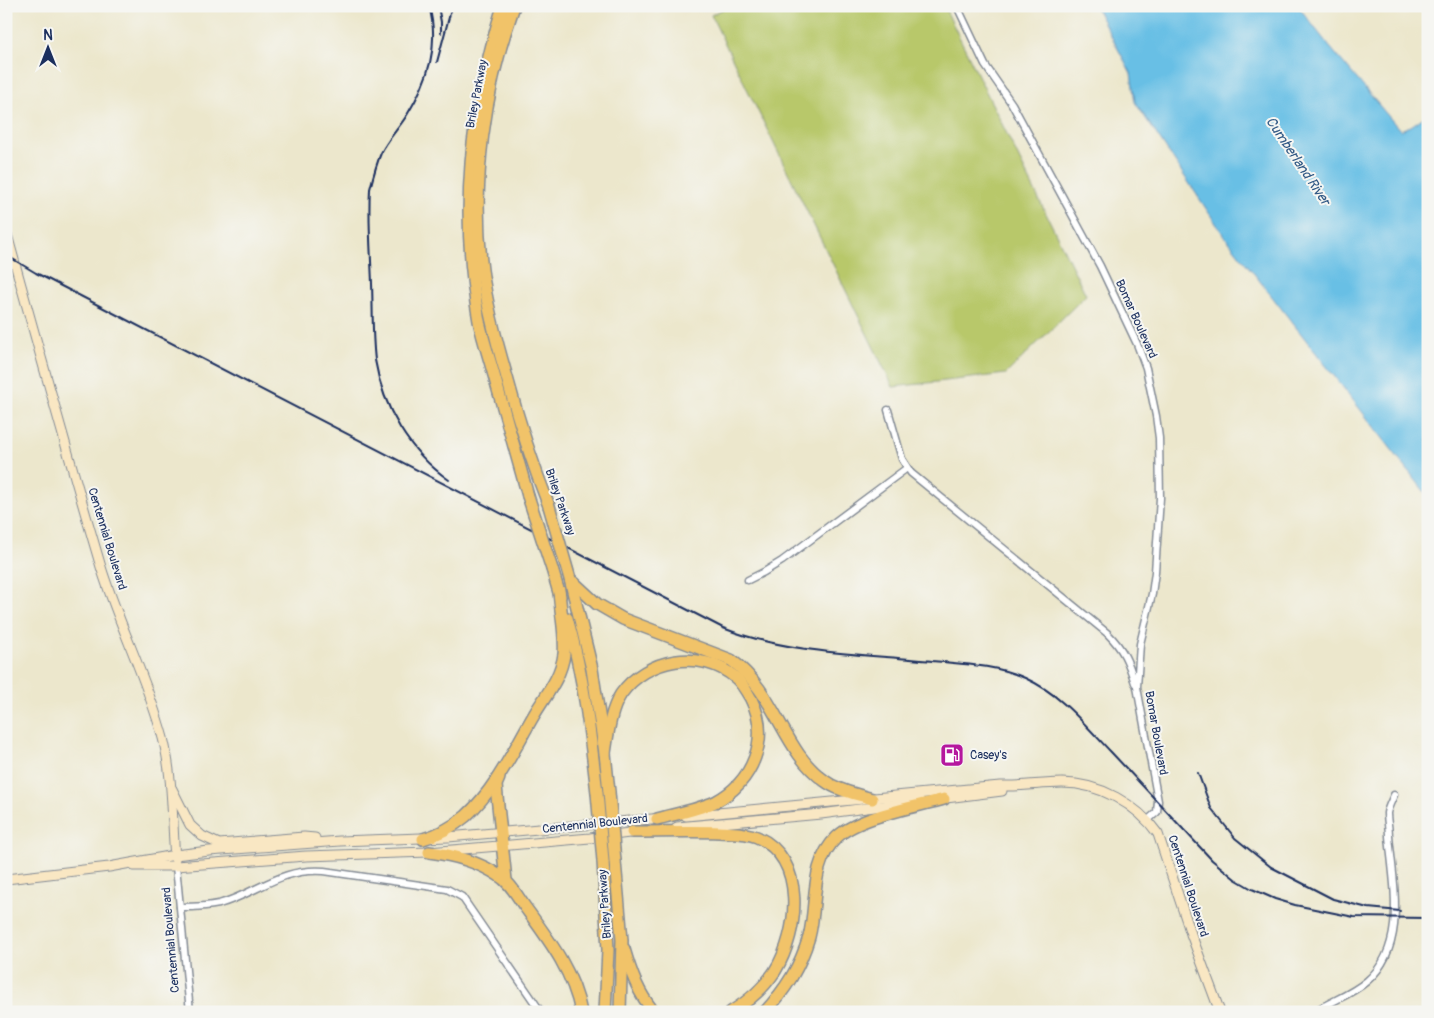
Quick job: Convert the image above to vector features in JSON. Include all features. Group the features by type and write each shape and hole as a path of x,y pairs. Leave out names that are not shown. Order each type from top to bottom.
{"highway":[{"name":"Briley Parkway","path":"503,6 491,44 478,98 470,161 468,214 471,269 479,323 528,496 559,590 580,666 588,714 603,861 608,950 605,1012"},
{"name":"Briley Parkway","path":"514,6 498,56 486,113 480,159 479,211 482,270 496,338 522,431 549,506 570,579 592,669 605,753 622,940 620,1012"},
{"path":"570,579 597,604 623,620 731,660 745,670 768,700 801,758 812,770 826,783 872,799"},
{"path":"423,839 440,834 454,826 468,814 501,772 553,686 560,671 564,655 559,590"},
{"path":"605,753 614,711 621,695 634,680 660,665 690,660 707,663 722,669 736,678 747,691 755,707 760,741 756,757 745,778 732,790 714,802 656,819"},
{"path":"501,772 496,785 506,880"},
{"path":"765,1012 784,990 798,966 809,937 818,870 825,853 838,836 872,818 944,799"},
{"path":"632,832 710,832 755,836 770,844 782,857 789,871 794,902 785,952 775,971 763,987 748,1001 731,1012"},
{"path":"429,852 461,857 486,867 506,880 554,945 578,994 581,1012"},
{"path":"622,940 633,979 644,1000 654,1012"}],"main road":[{"name":"Centennial Boulevard","path":"6,232 102,569 124,633 144,678 163,739 170,783 176,866"},
{"path":"170,783 190,825 202,836 220,844 304,837 340,841"},
{"name":"Centennial Boulevard","path":"108,867 175,855 340,841 423,839 1000,786 1080,784 1098,788 1122,801 1148,820 1162,842 1176,891 1220,1012"},
{"name":"Centennial Boulevard","path":"108,867 176,866 306,856 429,852 590,838 632,832 875,808 904,802 995,792 1015,787"},
{"path":"6,879 108,867"}],"street":[{"name":"Bomar Boulevard","path":"957,6 985,65 1012,104 1100,266 1137,344 1146,368 1159,438 1160,498 1155,572 1152,594 1140,644 1137,687 1158,802 1157,812 1148,820"},
{"path":"888,410 902,459 907,468 918,480 1118,644 1126,654 1137,687"},
{"path":"748,580 782,561 907,468"},
{"path":"1314,1012 1347,995 1368,981 1382,964 1390,945 1394,930 1395,905 1387,811 1394,795"},
{"name":"Centennial Boulevard","path":"176,866 190,1012"},
{"path":"180,907 216,905 286,874 305,871 324,871 447,889 462,897 540,1012"}],"green space":[{"path":"729,6 944,6 1086,295 1006,374 893,387 711,15"}],"water":[{"name":"Cumberland River","path":"1095,6 1298,6 1400,130 1411,126 1428,114 1428,496 1223,234 1135,102 1131,73"}],"railway":[{"path":"429,6 433,35 430,63 426,76 407,115 381,153 370,189 369,225 373,332 375,360 379,378 391,412 410,442 435,469 449,480"},
{"path":"438,6 441,33"},
{"path":"437,62 452,6"},
{"path":"6,255 36,273 723,628 748,637 800,648 980,666 1003,670 1025,678 1050,693 1072,711 1212,860 1235,879 1252,889 1295,905 1354,917 1428,918"},
{"path":"1198,773 1211,808 1235,838 1271,867 1333,899 1368,908 1400,911"}],"place":[{"name":"Casey's","path":"952,755"}]}
